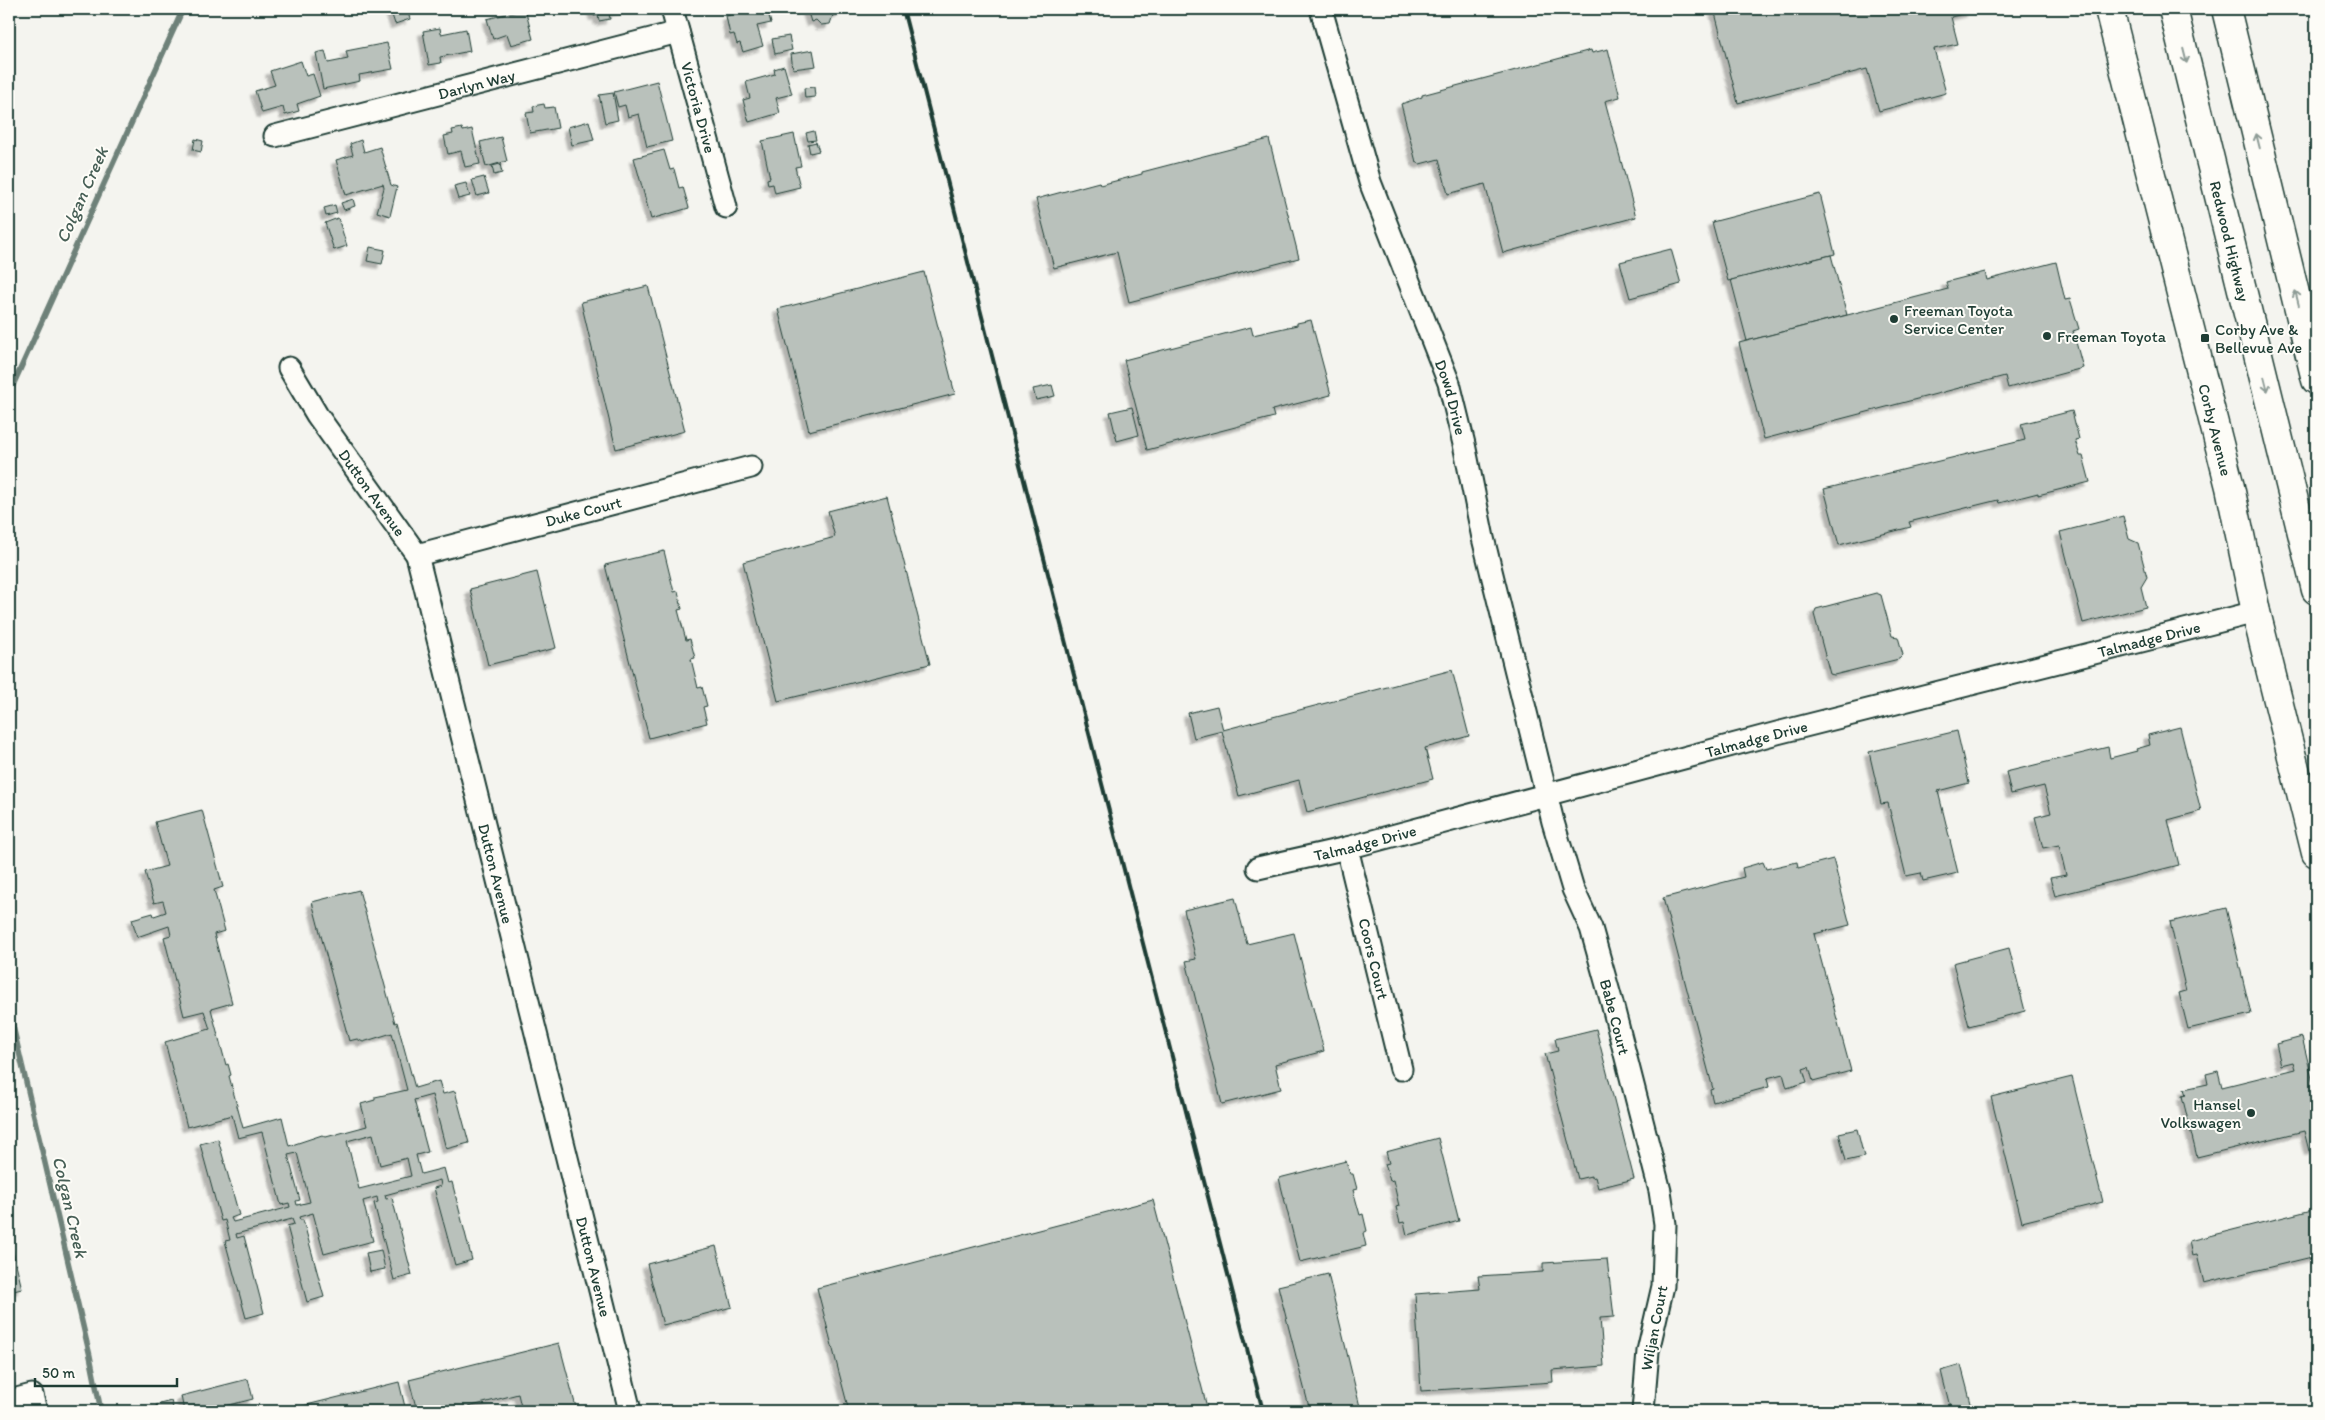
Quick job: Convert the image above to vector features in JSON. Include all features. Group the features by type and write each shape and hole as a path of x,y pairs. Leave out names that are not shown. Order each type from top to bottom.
{"main road":[{"name":"Corby Avenue","path":"2109,9 2227,478 2256,612 2316,853"},
{"name":"Redwood Highway","path":"2173,9 2316,590"},
{"path":"2226,9 2316,380"}],"street":[{"name":"Victoria Drive","path":"672,9 726,207"},
{"name":"Dowd Drive","path":"1320,9 1370,182 1448,383 1464,444 1483,538 1547,795"},
{"name":"Darlyn Way","path":"274,136 678,32"},
{"name":"Dutton Avenue","path":"289,368 317,415 417,555 630,1411"},
{"name":"Duke Court","path":"417,555 751,467"},
{"name":"Talmadge Drive","path":"1258,868 1347,848 1777,733 2256,612"},
{"name":"Babe Court","path":"1547,795 1573,889 1591,928 1612,1003 1660,1191 1665,1224 1665,1245"},
{"name":"Coors Court","path":"1347,848 1401,1069"},
{"name":"Wiljan Court","path":"1643,1411 1648,1350 1663,1286 1665,1245"},
{"path":"9,1401 34,1403"}],"building":[{"path":"390,9 407,9 410,19 395,24"},
{"path":"525,9 533,39 511,45 507,34 493,39 487,19"},
{"path":"592,9 626,9 609,13 610,19 599,21 598,15 594,16"},
{"path":"755,9 767,9 771,23 757,26 763,46 743,52 740,43 737,44 734,34 730,35 726,16"},
{"path":"807,9 843,9 843,11 833,15 830,24 821,25 816,20 811,22"},
{"path":"1714,9 1970,9 1971,12 1951,17 1958,44 1934,49 1946,93 1879,111 1867,69 1738,103"},
{"path":"440,28 441,34 466,29 470,51 440,57 441,63 429,65 423,31"},
{"path":"789,36 792,50 775,54 772,39"},
{"path":"387,43 393,69 359,75 360,81 323,89 316,53 325,51 328,63 348,59 346,51"},
{"path":"1608,49 1620,97 1605,101 1636,217 1503,253 1485,184 1448,194 1439,159 1420,164 1416,162 1401,104 1422,97 1422,95 1591,50 1592,53"},
{"path":"813,50 816,66 793,69 791,54"},
{"path":"301,61 306,76 313,74 320,96 297,104 299,111 285,115 283,107 262,113 255,91 275,85 270,71"},
{"path":"784,66 792,94 776,98 780,113 749,122 743,100 750,98 746,82 775,74 774,69"},
{"path":"657,81 672,141 647,147 639,114 628,117 625,105 618,107 614,92"},
{"path":"814,87 815,97 805,98 804,88"},
{"path":"613,93 618,120 605,123 599,95"},
{"path":"544,104 545,108 554,107 558,128 530,133 526,113 534,112 533,106"},
{"path":"589,121 594,140 572,145 568,127"},
{"path":"462,128 463,131 472,129 480,164 465,167 461,151 448,154 444,136 453,134 452,130"},
{"path":"814,131 816,140 808,141 806,133"},
{"path":"794,134 801,166 795,167 800,187 775,193 773,184 768,185 767,179 770,178 762,141"},
{"path":"501,137 507,161 486,167 480,142"},
{"path":"195,139 203,141 201,152 193,150"},
{"path":"1269,139 1299,258 1129,302 1117,252 1054,268 1036,199 1099,182 1100,185 1142,174 1142,172"},
{"path":"361,140 364,152 380,147 391,185 397,187 390,216 377,212 384,188 383,184 346,195 336,160 353,155 350,144"},
{"path":"816,142 819,151 810,153 808,144"},
{"path":"664,150 670,170 674,169 679,188 683,187 689,208 651,219 634,158"},
{"path":"500,164 502,173 494,175 492,166"},
{"path":"484,177 489,193 477,196 472,180"},
{"path":"466,183 470,196 458,199 454,186"},
{"path":"1820,194 1835,254 1728,281 1712,222"},
{"path":"353,199 355,206 344,210 341,203"},
{"path":"335,205 337,213 326,216 324,208"},
{"path":"338,218 347,246 334,250 325,223"},
{"path":"370,247 385,250 382,264 367,261"},
{"path":"1671,249 1681,284 1630,298 1620,262"},
{"path":"1831,255 1847,315 1747,341 1731,280"},
{"path":"2056,262 2065,300 2070,299 2079,329 2073,331 2083,368 2008,388 2005,376 1764,439 1739,343 1948,289 1946,282 1985,272 1987,280"},
{"path":"924,272 955,394 809,431 778,309"},
{"path":"648,286 685,431 616,449 581,302"},
{"path":"1311,320 1331,395 1272,410 1274,417 1147,450 1124,360 1251,327 1253,335"},
{"path":"1052,385 1055,396 1036,400 1033,389"},
{"path":"1132,407 1139,435 1117,441 1110,412"},
{"path":"2072,411 2079,439 2075,440 2080,456 2083,456 2090,482 1999,503 1998,500 1909,522 1911,527 1839,545 1824,489 2025,440 2021,424"},
{"path":"887,496 930,664 778,701 743,562 835,537 828,511"},
{"path":"2123,516 2129,539 2138,543 2147,577 2141,587 2146,607 2083,623 2060,532"},
{"path":"664,551 674,592 678,591 682,609 678,610 686,640 690,639 695,658 691,659 698,688 702,687 707,706 703,707 707,723 649,738 605,565"},
{"path":"537,572 556,648 488,665 470,589"},
{"path":"1876,593 1881,595 1892,636 1898,637 1903,655 1899,659 1834,675 1830,674 1814,614 1816,609"},
{"path":"1452,670 1469,736 1425,748 1433,779 1307,812 1299,780 1239,796 1222,731 1194,738 1188,713 1217,706 1223,730"},
{"path":"2180,727 2201,811 2168,820 2179,865 2055,896 2050,878 2066,875 2059,845 2043,848 2035,817 2051,813 2044,786 2011,794 2006,772 2108,747 2110,758 2137,751 2136,749 2150,745 2148,735"},
{"path":"1957,731 1969,783 1938,791 1958,873 1923,881 1921,873 1906,876 1888,803 1881,804 1869,752"},
{"path":"202,810 223,887 214,890 225,931 214,934 232,1003 211,1009 226,1065 228,1064 231,1075 229,1076 243,1128 282,1117 289,1146 322,1135 326,1137 367,1126 361,1104 375,1100 375,1097 407,1090 392,1033 363,1042 357,1039 349,1041 312,902 359,890 395,1023 397,1022 415,1088 439,1081 443,1094 455,1091 469,1143 446,1149 432,1095 414,1100 428,1152 416,1155 421,1174 444,1168 448,1183 452,1182 472,1260 455,1265 434,1188 441,1186 440,1180 385,1195 386,1199 392,1198 412,1275 394,1280 374,1203 378,1202 377,1197 363,1201 373,1241 324,1254 313,1213 299,1217 300,1220 303,1220 324,1297 307,1302 287,1226 294,1224 292,1219 236,1234 237,1238 244,1236 264,1313 246,1318 225,1241 230,1240 225,1220 221,1221 200,1144 218,1139 239,1215 231,1218 233,1222 290,1207 289,1203 281,1205 262,1132 238,1138 232,1115 187,1127 165,1042 210,1029 204,1011 184,1016 164,937 171,935 169,926 137,937 132,919 153,913 154,916 166,912 163,901 154,903 145,872 167,866 155,822","holes":["373,1134 380,1165 407,1158 411,1176 359,1189 347,1141","297,1153 310,1202 297,1205 296,1201 300,1200 288,1155"]},
{"path":"1833,859 1850,925 1814,934 1851,1071 1813,1081 1809,1067 1803,1069 1807,1082 1787,1088 1783,1074 1767,1078 1769,1087 1713,1102 1710,1090 1713,1089 1663,898 1744,877 1742,868 1763,862 1766,869 1797,862 1798,868"},
{"path":"1235,898 1247,944 1294,933 1324,1051 1275,1064 1281,1089 1222,1104 1186,961 1196,959 1184,910"},
{"path":"2226,908 2251,1014 2188,1029 2179,993 2186,991 2170,922"},
{"path":"2009,948 2025,1011 1969,1026 1953,963"},
{"path":"1596,1029 1634,1179 1598,1188 1595,1177 1578,1179 1545,1054 1558,1051 1555,1039"},
{"name":"Hansel Volkswagen","path":"2302,1037 2316,1095 2316,1149 2309,1151 2304,1131 2197,1157 2182,1096 2186,1095 2184,1089 2208,1084 2206,1074 2218,1071 2222,1087 2295,1069 2293,1062 2281,1065 2276,1044"},
{"path":"2072,1077 2103,1202 2022,1222 1991,1097"},
{"path":"1857,1129 1864,1157 1846,1161 1839,1133"},
{"path":"1438,1138 1459,1221 1407,1235 1404,1222 1400,1223 1396,1207 1399,1206 1393,1180 1390,1181 1385,1164 1389,1163 1386,1152"},
{"path":"1346,1161 1350,1174 1353,1174 1357,1189 1353,1190 1360,1215 1363,1214 1367,1231 1363,1233 1366,1246 1300,1262 1279,1178"},
{"path":"1153,1200 1208,1411 849,1411 817,1288"},
{"path":"2312,1210 2316,1228 2316,1256 2204,1283 2197,1255 2192,1256 2189,1241"},
{"path":"9,1234 22,1289 9,1292"},
{"path":"716,1246 732,1307 663,1325 647,1264"},
{"path":"381,1250 385,1269 370,1272 366,1253"},
{"path":"1607,1259 1614,1317 1600,1318 1604,1366 1552,1370 1553,1382 1421,1391 1415,1294 1480,1289 1478,1276 1543,1272 1543,1263"},
{"path":"1328,1274 1361,1411 1310,1411 1278,1286"},
{"path":"559,1343 577,1411 522,1411 518,1394 468,1407 469,1411 417,1411 409,1380"},
{"path":"1961,1365 1973,1411 1951,1411 1941,1371"},
{"path":"248,1379 253,1399 206,1411 184,1411 181,1396"},
{"path":"399,1382 406,1411 282,1411 331,1399"},
{"path":"171,1401 174,1411 158,1411 156,1405"}],"waterway":[{"name":"Colgan Creek","path":"9,394 183,9"},
{"name":"Colgan Creek","path":"9,1009 90,1356 101,1411"}],"railway":[{"path":"903,9 1263,1411"}],"place":[{"name":"Freeman Toyota Service Center","path":"1894,319"},
{"name":"Freeman Toyota","path":"2047,336"},
{"name":"Corby Ave & Bellevue Ave","path":"2205,338"},
{"name":"Hansel Volkswagen","path":"2251,1113"}]}
